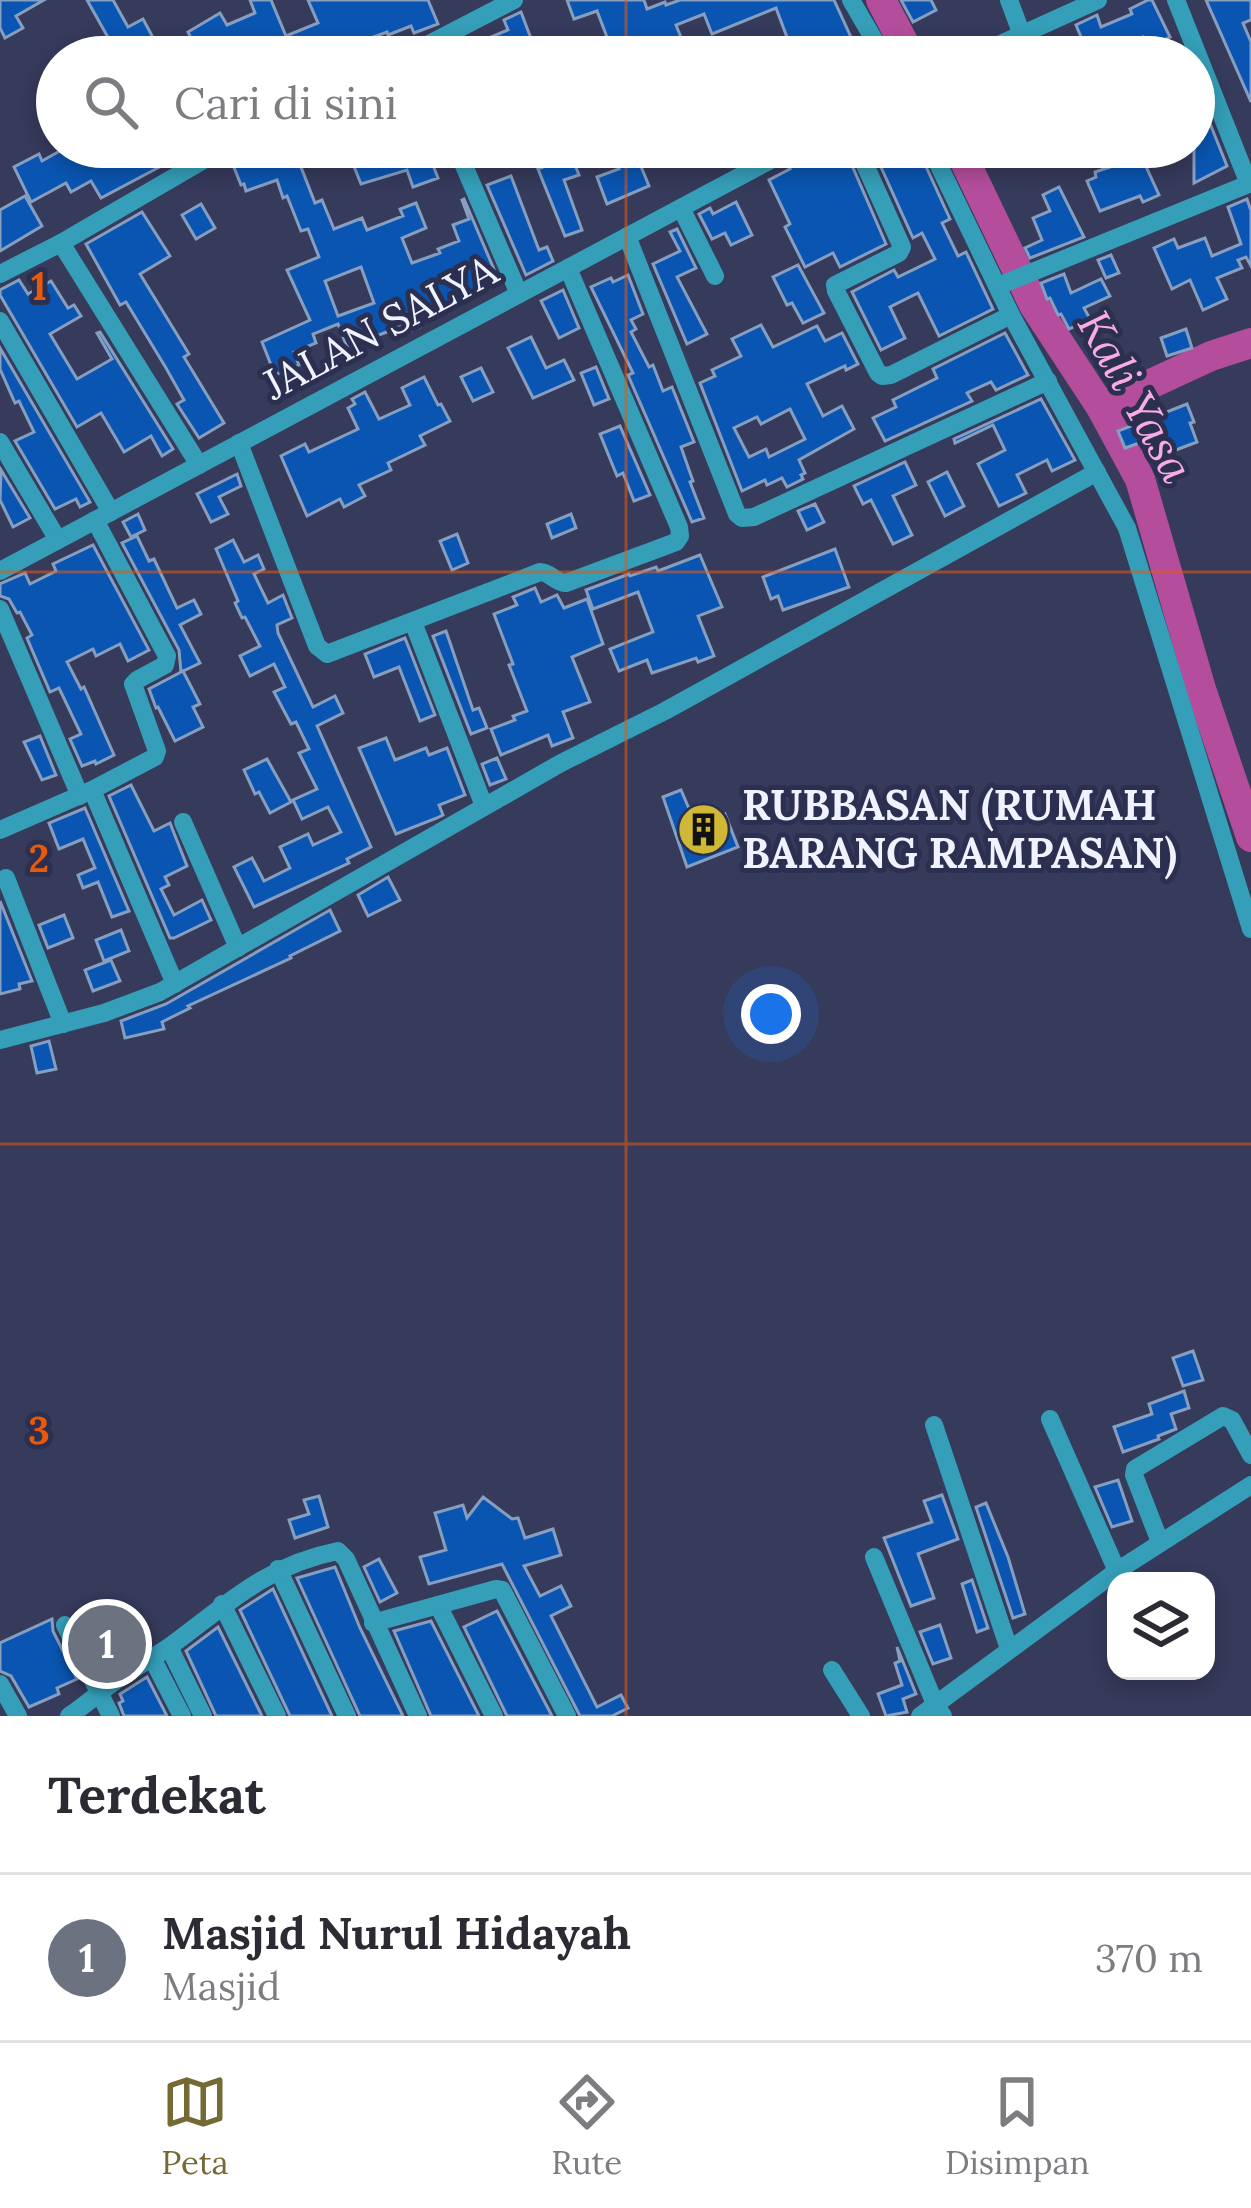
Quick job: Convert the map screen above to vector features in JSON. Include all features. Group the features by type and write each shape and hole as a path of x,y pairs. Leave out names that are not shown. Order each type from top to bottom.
{"street":[{"path":"447,36 514,0"},
{"path":"851,0 872,36"},
{"path":"1010,0 1022,34"},
{"path":"1018,36 1098,0"},
{"path":"1176,0 1190,36"},
{"path":"999,286 1250,184 1215,97"},
{"path":"0,274 190,168"},
{"path":"465,168 519,294"},
{"name":"JALAN SALYA","path":"0,572 756,168"},
{"path":"866,168 902,247 835,285 878,373 891,375 1011,315"},
{"path":"940,168 1011,315 1127,528 1251,929"},
{"path":"681,208 715,276"},
{"path":"627,236 742,518 754,517 1048,381"},
{"path":"61,243 199,465"},
{"path":"239,443 322,652 337,652 540,572 566,583 679,540 679,527 568,268"},
{"path":"0,321 103,516 168,660 134,682 155,742 155,757 0,830"},
{"path":"0,442 58,540"},
{"path":"0,1040 137,1002 175,984 561,763 665,711 1097,472"},
{"path":"0,609 175,984"},
{"path":"413,622 484,806"},
{"path":"183,822 238,948"},
{"path":"6,878 63,1024"},
{"path":"1160,1542 1135,1469 1223,1416 1232,1420 1251,1455"},
{"path":"1050,1419 1117,1571"},
{"path":"934,1425 1010,1649"},
{"path":"874,1557 932,1712 1117,1571 1251,1485"},
{"path":"48,1716 161,1652 222,1604 278,1569 338,1551 346,1559 418,1716"},
{"path":"278,1569 346,1716"},
{"path":"374,1623 502,1590 567,1716"},
{"path":"222,1604 277,1716"},
{"path":"438,1605 494,1716"},
{"path":"65,1625 111,1716"},
{"path":"161,1652 182,1716"},
{"path":"161,1652 203,1716"},
{"path":"832,1670 861,1716"},
{"path":"0,1684 18,1716"},
{"path":"69,1716 98,1690"}],"building":[{"path":"0,0 44,0 16,16 23,28 5,38 0,28"},
{"path":"87,0 113,0 128,27 143,19 152,36 107,36"},
{"path":"250,0 271,0 286,36 190,36 188,32 220,13 227,25 255,13"},
{"path":"308,0 428,0 438,24 414,33 411,26 387,32 286,36 318,23"},
{"path":"567,0 644,0 647,9 680,0 834,0 850,36 786,36 776,8 712,34 704,14 676,25 680,36 607,36 597,11 574,19"},
{"path":"901,0 931,0 936,10 913,22"},
{"path":"1152,0 1170,36 1081,36 1076,25 1097,15 1101,27 1132,14 1130,9"},
{"path":"1206,0 1251,0 1251,20 1243,23 1251,42 1251,102"},
{"path":"521,12 530,36 494,36 508,30 504,20"},
{"path":"1215,136 1227,166 1194,183 1194,168 1215,168"},
{"path":"36,156 36,168 158,168 101,198 91,181 71,192 66,183 31,202 14,167"},
{"path":"234,168 301,168 315,203 322,200 334,229 362,218 367,230 403,216 400,209 416,203 426,228 402,238 412,263 459,241 453,225 469,219 464,199 499,281 416,318 420,327 403,334 400,327 347,347 338,324 313,334 316,343 294,352 299,365 275,375 262,342 310,320 287,270 319,257 308,229 301,231 277,180 246,191","holes":["361,267 374,303 338,316 325,281"]},
{"path":"355,168 434,168 438,178 413,187 407,170 361,184"},
{"path":"576,168 579,175 564,180 582,230 565,236 538,169"},
{"path":"642,168 649,186 607,204 597,177"},
{"path":"853,168 886,244 840,267 833,253 805,267 769,180 790,169"},
{"path":"881,168 927,168 950,219 942,223 958,256 966,252 993,309 939,336 918,293 890,307 905,338 881,350 852,292 894,270 898,277 935,259 922,233 913,238"},
{"path":"1147,168 1159,195 1143,202 1140,196 1100,211 1087,181 1096,177 1095,172"},
{"path":"511,176 539,250 547,247 553,261 526,275 487,185"},
{"path":"1059,187 1084,237 1030,258 1025,248 1042,240 1033,218 1050,211 1043,195"},
{"path":"25,196 42,226 0,251 0,210"},
{"path":"1247,199 1251,266 1246,257 1238,260 1242,268 1217,278 1227,299 1203,310 1190,280 1172,289 1154,248 1174,239 1178,248 1205,238 1212,256 1241,244 1228,207"},
{"path":"736,202 752,235 731,245 725,233 712,239 699,214 710,208 713,214"},
{"path":"201,204 215,228 196,239 182,215"},
{"path":"142,212 170,256 140,274 224,423 199,438 177,404 184,400 166,368 126,302 120,305 86,244"},
{"path":"677,229 696,268 677,277 707,334 687,344 653,264 680,251 670,232"},
{"path":"1111,255 1119,273 1106,278 1098,260"},
{"path":"798,265 824,313 803,323 773,277"},
{"path":"1064,274 1071,293 1101,279 1110,296 1084,308 1090,319 1069,329 1041,283"},
{"path":"628,275 643,314 631,320 636,329 631,332 649,367 653,365 663,391 672,387 694,442 681,447 704,518 692,522 628,375 633,373 591,287"},
{"path":"19,280 28,294 51,281 68,308 74,305 81,316 50,334 77,379 112,359 100,332 173,449 162,456 151,436 124,452 101,413 77,427 0,295 0,290"},
{"path":"563,290 579,328 559,338 541,301"},
{"path":"761,325 773,347 817,326 825,341 842,333 858,364 807,384 823,416 842,406 854,429 799,460 803,479 787,487 782,478 742,491 700,383 715,376 712,370 741,356 732,339","holes":["790,409 805,439 769,457 766,449 749,457 734,428 757,417 761,424"]},
{"path":"1186,329 1192,348 1167,356 1161,338"},
{"path":"1005,333 1028,375 996,390 991,382 967,393 972,401 885,441 873,418 896,407 893,400 937,378 933,369"},
{"path":"531,337 546,368 564,360 574,380 533,398 508,348"},
{"path":"0,348 90,502 80,507 76,499 55,509 15,441 34,432 0,369"},
{"path":"596,367 609,399 594,405 581,373"},
{"path":"481,368 493,392 473,401 461,377"},
{"path":"424,377 450,421 420,436 425,445 388,463 391,470 359,485 365,496 344,507 340,499 307,516 281,456 305,444 309,452 358,429 348,408 355,404 352,399 365,392 379,419 410,405 402,388"},
{"path":"1041,399 1075,460 1052,471 1047,460 1017,475 1026,493 999,506 978,464 1005,450 993,425 955,443 954,439"},
{"path":"1187,404 1197,442 1152,459 1145,441 1125,448 1118,431"},
{"path":"620,426 650,495 634,501 623,473 617,476 600,434"},
{"path":"905,462 916,485 893,496 912,535 893,544 871,500 863,504 854,486"},
{"path":"1,470 30,518 13,527 0,500"},
{"path":"947,472 964,506 945,516 928,482"},
{"path":"237,474 241,486 219,497 228,514 211,522 197,494"},
{"path":"815,504 824,522 807,530 798,511"},
{"path":"138,514 145,530 131,537 123,522"},
{"path":"571,514 576,528 552,538 547,524"},
{"path":"457,534 468,563 452,570 440,541"},
{"path":"137,536 149,561 154,559 177,608 194,600 201,614 180,625 200,663 181,672 179,650 122,543"},
{"path":"233,540 244,562 258,555 264,569 254,574 268,603 283,595 292,618 277,625 278,633 313,707 335,696 343,713 317,726 371,847 347,859 349,863 254,907 234,867 252,858 264,881 290,868 280,847 308,834 313,845 341,832 328,807 302,819 293,800 317,789 299,753 309,749 274,692 285,687 274,664 250,676 240,656 260,646 235,603 216,549"},
{"path":"93,545 149,650 128,661 120,644 96,656 93,649 67,662 81,689 84,687 114,755 82,766 70,739 81,734 59,688 50,692 27,638 32,635 20,612 0,596 0,584 25,573 30,584 56,571 53,564"},
{"path":"835,549 849,587 783,610 778,596 771,599 763,577"},
{"path":"700,555 722,607 698,616 714,656 652,673 647,660 619,671 610,649 653,632 638,592 593,609 586,590"},
{"path":"535,588 541,602 557,595 564,608 587,599 603,644 572,657 590,702 563,712 573,738 552,746 548,735 501,755 491,729 527,711 494,614 517,605 513,597"},
{"path":"446,631 473,710 479,708 487,728 471,734 433,636"},
{"path":"405,638 435,715 420,721 399,667 374,677 365,654"},
{"path":"183,671 200,704 193,707 203,727 175,741 149,689"},
{"path":"40,736 56,775 42,780 24,742"},
{"path":"386,738 395,760 426,748 429,755 447,748 465,795 439,805 443,815 396,834 359,748"},
{"path":"497,758 506,779 490,785 482,764"},
{"path":"267,759 291,802 270,813 244,770"},
{"path":"131,785 154,831 170,823 187,866 165,877 169,885 161,889 174,915 202,900 211,920 174,938 170,938 109,796"},
{"name":"RUBBASAN (RUMAH BARANG RAMPASAN)","path":"681,790 696,825 725,814 738,847 687,867 663,797"},
{"path":"85,808 129,911 112,917 98,882 83,888 78,875 95,868 83,839 59,849 49,823"},
{"path":"388,877 400,900 368,916 358,895"},
{"path":"0,901 32,981 0,994"},
{"path":"330,910 340,931 188,1006 162,1022 164,1029 125,1038 121,1021 166,1004"},
{"path":"64,915 73,938 48,948 39,925"},
{"path":"121,930 129,951 104,961 96,940"},
{"path":"111,960 120,981 93,991 85,970"},
{"path":"49,1041 56,1069 37,1073 31,1046"},
{"path":"1193,1351 1203,1380 1183,1386 1173,1358"},
{"path":"1184,1391 1189,1408 1171,1414 1176,1429 1123,1452 1114,1427 1152,1414 1149,1404"},
{"path":"1118,1480 1132,1521 1112,1527 1095,1487"},
{"path":"942,1495 958,1539 918,1554 934,1598 911,1606 884,1538 932,1522 924,1501"},
{"path":"319,1496 328,1527 295,1538 289,1520 309,1514 304,1500"},
{"path":"483,1497 512,1519 518,1518 525,1538 553,1529 561,1555 524,1566 540,1596 561,1586 571,1606 551,1616 597,1707 621,1695 628,1708 612,1716 580,1716 502,1564 429,1584 420,1557 446,1550 435,1513 463,1505 467,1518"},
{"path":"986,1503 1025,1614 1013,1618 976,1507"},
{"path":"379,1559 397,1593 380,1602 364,1567"},
{"path":"335,1567 403,1716 360,1716 297,1578"},
{"path":"972,1580 988,1628 977,1632 962,1584"},
{"path":"273,1589 332,1716 290,1716 240,1610"},
{"path":"497,1611 552,1716 507,1716 464,1627"},
{"path":"101,1613 138,1650 109,1669 107,1665 102,1668 83,1631"},
{"path":"52,1619 53,1631 77,1679 57,1688 59,1694 29,1707 11,1676 0,1671 0,1643"},
{"path":"431,1621 479,1716 431,1716 394,1631"},
{"path":"940,1625 951,1658 933,1664 920,1632"},
{"path":"218,1627 262,1716 216,1716 186,1651"},
{"path":"897,1647 916,1694 903,1699 907,1712 886,1716 878,1694 902,1685 895,1663 900,1661"},
{"path":"147,1677 167,1716 124,1716 120,1694"}],"waterway":[{"name":"Kali Yasa","path":"881,0 900,36"},
{"name":"Kali Yasa","path":"968,168 1034,305 1101,407 1140,479 1201,689 1251,837"},
{"path":"1101,407 1211,356 1251,343"}],"place":[{"name":"RUBBASAN (RUMAH BARANG RAMPASAN)","path":"703,829"},
{"name":"Masjid Nurul Hidayah","path":"107,1644"}]}
